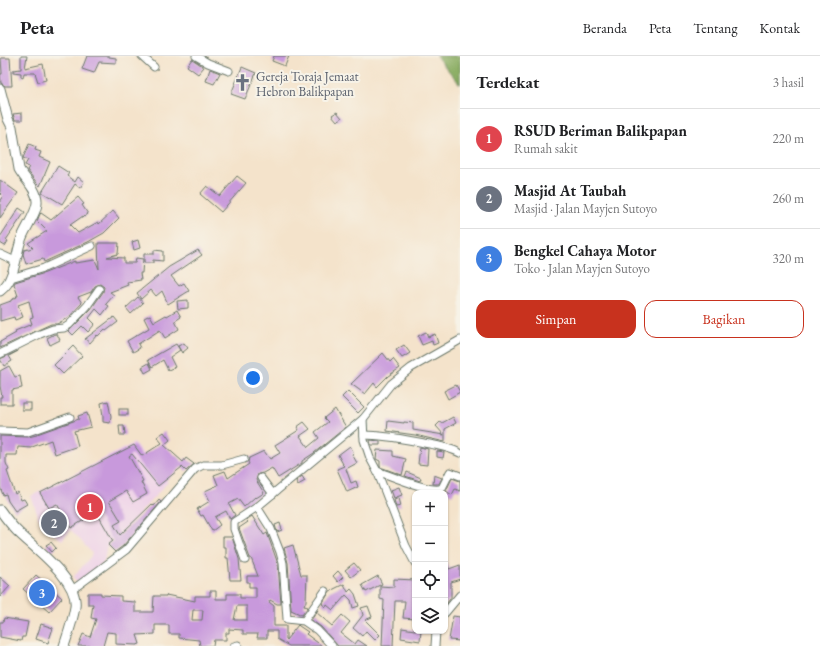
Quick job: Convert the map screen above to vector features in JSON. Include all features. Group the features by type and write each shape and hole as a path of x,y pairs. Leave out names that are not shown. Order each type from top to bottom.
{"main road":[{"path":"0,89 8,119 7,127 14,171 30,193 33,200 31,217 22,236 11,278 5,287 0,291"},
{"path":"0,510 16,530 56,567 72,590 75,606 64,646"}],"street":[{"path":"142,56 154,67"},
{"path":"196,56 208,63 229,70"},
{"path":"11,278 44,268 92,246"},
{"path":"0,254 15,262"},
{"path":"0,354 40,334 53,329 64,328 69,325 87,306 99,289"},
{"path":"245,560 234,529 234,523 257,507 363,419 391,384 411,368 460,340"},
{"path":"0,431 28,432 70,417"},
{"path":"363,419 364,440 370,458 378,471 406,546 414,562"},
{"path":"364,435 398,437 445,447 460,453"},
{"path":"72,590 126,550 195,469 203,465 222,465 244,459"},
{"path":"378,471 418,486 436,490 442,488 450,472 460,476"},
{"path":"261,478 273,494"},
{"path":"257,507 271,529 283,563 287,620 304,621 317,630 332,646"},
{"path":"304,621 325,591"},
{"path":"448,609 460,595"},
{"path":"435,646 436,634"}],"shaded area":[{"path":"134,443 168,482 124,530 114,537 107,545 104,562 78,584 73,577 92,553 71,530 62,540 45,528 39,519 31,496"}],"green space":[{"path":"436,56 460,56 460,84"}],"building":[{"path":"21,56 27,56 25,68 43,64 46,80 38,82 35,73 24,73 23,78 21,77 21,73 13,72 13,70 21,69"},
{"path":"87,56 109,56 116,58 116,63 99,62 94,73 82,69"},
{"path":"274,56 289,56 285,66 272,61"},
{"path":"1,58 10,58 12,86 5,86 1,83"},
{"path":"192,59 204,67 198,74 187,66"},
{"name":"Gereja Toraja Jemaat Hebron Balikpapan","path":"242,67 256,73 245,99 231,94"},
{"path":"210,69 220,73 214,84 206,81"},
{"path":"337,112 342,118 337,121 332,115"},
{"path":"22,113 22,120 15,120 13,114"},
{"path":"29,144 36,147 35,150 41,152 39,157 50,162 40,186 27,170 29,167 25,165 28,160 23,158"},
{"path":"58,166 69,173 67,176 75,182 78,177 84,182 80,188 75,184 62,204 42,192"},
{"path":"237,176 246,183 221,212 200,194 207,186 220,196"},
{"path":"0,180 18,193 0,218 0,200 3,196 0,193"},
{"path":"78,197 84,204 82,205 88,214 70,225 78,233 98,222 99,224 113,211 119,218 104,233 88,242 44,262 43,259 26,264 23,254 24,250 33,248 28,243 47,231 37,221 40,214 41,213 51,220"},
{"path":"19,208 25,212 6,240 8,241 5,246 0,243 0,237"},
{"path":"138,240 140,248 134,250 132,242"},
{"path":"98,243 119,243 118,254 107,257 124,258 124,263 135,263 136,258 143,259 142,273 140,273 141,280 127,282 128,285 110,292 114,295 106,304 109,306 102,315 96,309 89,318 95,324 88,332 82,326 73,335 69,331 91,309 103,292 104,287 100,284 95,286 91,292 78,297 82,303 69,317 57,324 51,324 0,348 0,342 16,333 15,331 32,324 30,318 33,317 29,301 18,305 23,317 15,320 14,317 0,321 0,305 11,301 18,296 14,284 15,282 45,273 75,261 75,263 95,260 99,269"},
{"path":"154,250 163,251 163,261 153,260 153,263 144,263 144,254 154,254"},
{"path":"198,250 202,255 171,276 179,286 184,283 189,291 168,304 162,291 156,296 151,290 141,299 137,293 169,267"},
{"path":"138,297 143,303 131,314 126,308"},
{"path":"188,300 188,308 178,309 177,301"},
{"path":"177,310 181,317 175,321 179,329 165,338 160,330 138,344 140,348 133,352 127,341 149,328 144,318 150,315 154,322"},
{"path":"114,317 118,322 106,331 105,329 98,336 97,335 90,343 85,339"},
{"path":"426,332 428,337 435,334 438,343 433,345 432,341 422,345 418,336"},
{"path":"57,334 60,340 50,345 47,338"},
{"path":"184,343 188,348 182,353 178,346"},
{"path":"176,344 180,350 170,357 175,367 168,370 163,360 152,367 148,360"},
{"path":"404,345 410,353 402,358 396,350"},
{"path":"73,346 82,356 63,374 54,365"},
{"path":"18,351 9,356 12,361 4,366 0,359"},
{"path":"383,353 390,362 393,359 400,368 388,376 377,387 374,383 365,394 351,384"},
{"path":"149,363 152,369 145,373 142,367"},
{"path":"9,366 15,377 20,376 22,388 12,390 12,404 0,404 0,397 2,397 0,371"},
{"path":"456,385 460,392 448,399 444,391"},
{"path":"348,391 364,407 358,413 342,397"},
{"path":"108,401 111,416 110,423 103,422 101,403"},
{"path":"22,403 31,403 31,410 22,410"},
{"path":"119,409 128,409 128,415 119,415"},
{"path":"335,409 346,427 302,461 302,463 278,478 272,468 258,474 256,480 264,493 256,498 255,497 244,507 238,499 229,504 235,515 230,519 226,511 215,517 220,525 212,531 203,515 201,516 197,509 210,501 205,491 218,485 214,475 225,471 228,478 249,464 249,458 264,451 270,459 280,453 275,445 299,430 297,427 304,422 310,429 300,436 308,447 319,438 315,432 328,422 324,418"},
{"path":"87,413 91,427 74,431 78,446 55,454 51,440 32,448 18,447 17,455 6,455 6,463 9,470 7,471 15,494 18,492 21,500 24,499 27,504 15,511 8,501 6,494 3,495 0,487 0,436 28,437 37,435 79,419 78,416"},
{"path":"453,417 456,423 445,429 445,442 415,435 387,431 388,421 404,422 413,423 413,430 444,435 436,426 440,422 442,423"},
{"path":"119,426 124,426 125,435 120,435"},
{"path":"164,432 170,440 164,445 183,462 186,458 194,464 186,471 182,467 158,486 132,454 129,456 143,481 141,482 147,494 133,502 126,491 109,501 121,521 114,525 120,535 152,504 154,506 159,500 161,502 123,546 115,552 108,545 113,541 94,508 81,516 84,520 71,528 57,504 49,508 40,493 134,445 142,456 162,443 157,437"},
{"path":"370,440 380,441 380,445 371,445"},
{"path":"350,446 357,463 346,469 351,483 356,481 358,487 347,492 337,469 344,466 338,455"},
{"path":"420,447 428,449 427,465 418,464"},
{"path":"377,450 393,451 393,456 406,459 402,475 380,467 380,461 376,459"},
{"path":"437,451 444,452 443,458 437,457"},
{"path":"407,472 421,478 420,481 405,476"},
{"path":"434,475 442,478 439,484 433,484"},
{"path":"302,476 305,481 298,485 296,481"},
{"path":"452,478 460,481 460,491 455,489 452,495 446,490"},
{"path":"399,487 402,495 394,498 391,490"},
{"path":"399,498 401,506 396,507 394,500"},
{"path":"51,515 63,521 58,531 46,525"},
{"path":"252,516 264,535 267,533 278,564 281,604 277,604 270,600 269,602 274,606 274,626 286,626 286,640 298,625 308,632 306,634 322,646 289,646 277,639 277,631 267,631 267,638 257,638 258,634 243,634 243,630 229,629 229,633 226,633 226,640 214,640 213,646 200,646 199,640 179,638 179,634 169,634 169,625 155,625 155,634 137,635 140,644 137,645 116,644 116,633 107,632 103,646 78,646 83,634 90,637 96,619 91,618 93,604 88,604 88,593 121,596 121,601 135,602 135,612 153,612 154,596 166,595 195,601 195,596 210,596 210,591 216,591 216,599 227,599 227,594 240,594 240,598 256,598 256,587 249,587 247,576 258,576 239,528 248,522 246,520","holes":["237,606 247,606 247,620 234,620","193,610 203,610 202,620 192,620"]},
{"path":"280,523 282,530 277,532 275,525"},
{"path":"223,537 232,537 239,559 241,580 230,580 228,558 226,558 226,547 223,547"},
{"path":"51,542 56,548 52,552 46,545"},
{"path":"293,545 301,575 307,575 306,601 304,606 308,607 302,615 291,610 288,563 284,548"},
{"path":"354,563 360,570 351,577 345,570"},
{"path":"460,565 460,579 451,582 451,598 448,602 448,567 449,569"},
{"path":"338,571 343,577 338,582 333,576"},
{"path":"36,575 62,598 49,612 23,589"},
{"path":"378,576 382,584 366,592 362,585"},
{"path":"0,577 10,586 0,597"},
{"path":"394,579 412,580 412,619 403,618 405,601 395,601 393,646 382,646 384,600 380,599 380,586 394,587"},
{"path":"344,584 348,592 351,589 355,594 359,606 353,608 351,600 346,595 333,610 327,605 326,607 322,604 330,591"},
{"path":"368,606 372,617 365,620 380,635 375,640 366,631 362,636 353,628 363,615 361,608"},
{"path":"316,612 332,626 342,615 350,622 341,633 355,644 358,640 367,646 338,646 321,627 311,620"},
{"path":"453,616 460,617 460,641 449,640"},
{"path":"4,618 28,622 25,637 22,637 21,641 0,637 0,622 3,622"},
{"path":"41,624 53,628 48,643 36,639"},
{"path":"402,628 412,630 412,634 421,634 420,641 401,638"}],"waterway":[{"path":"367,433 369,421"}],"place":[{"name":"Gereja Toraja Jemaat Hebron Balikpapan","path":"243,83"},
{"name":"RSUD Beriman Balikpapan","path":"90,507"},
{"name":"Masjid At Taubah","path":"54,523"},
{"name":"Bengkel Cahaya Motor","path":"42,593"}]}
